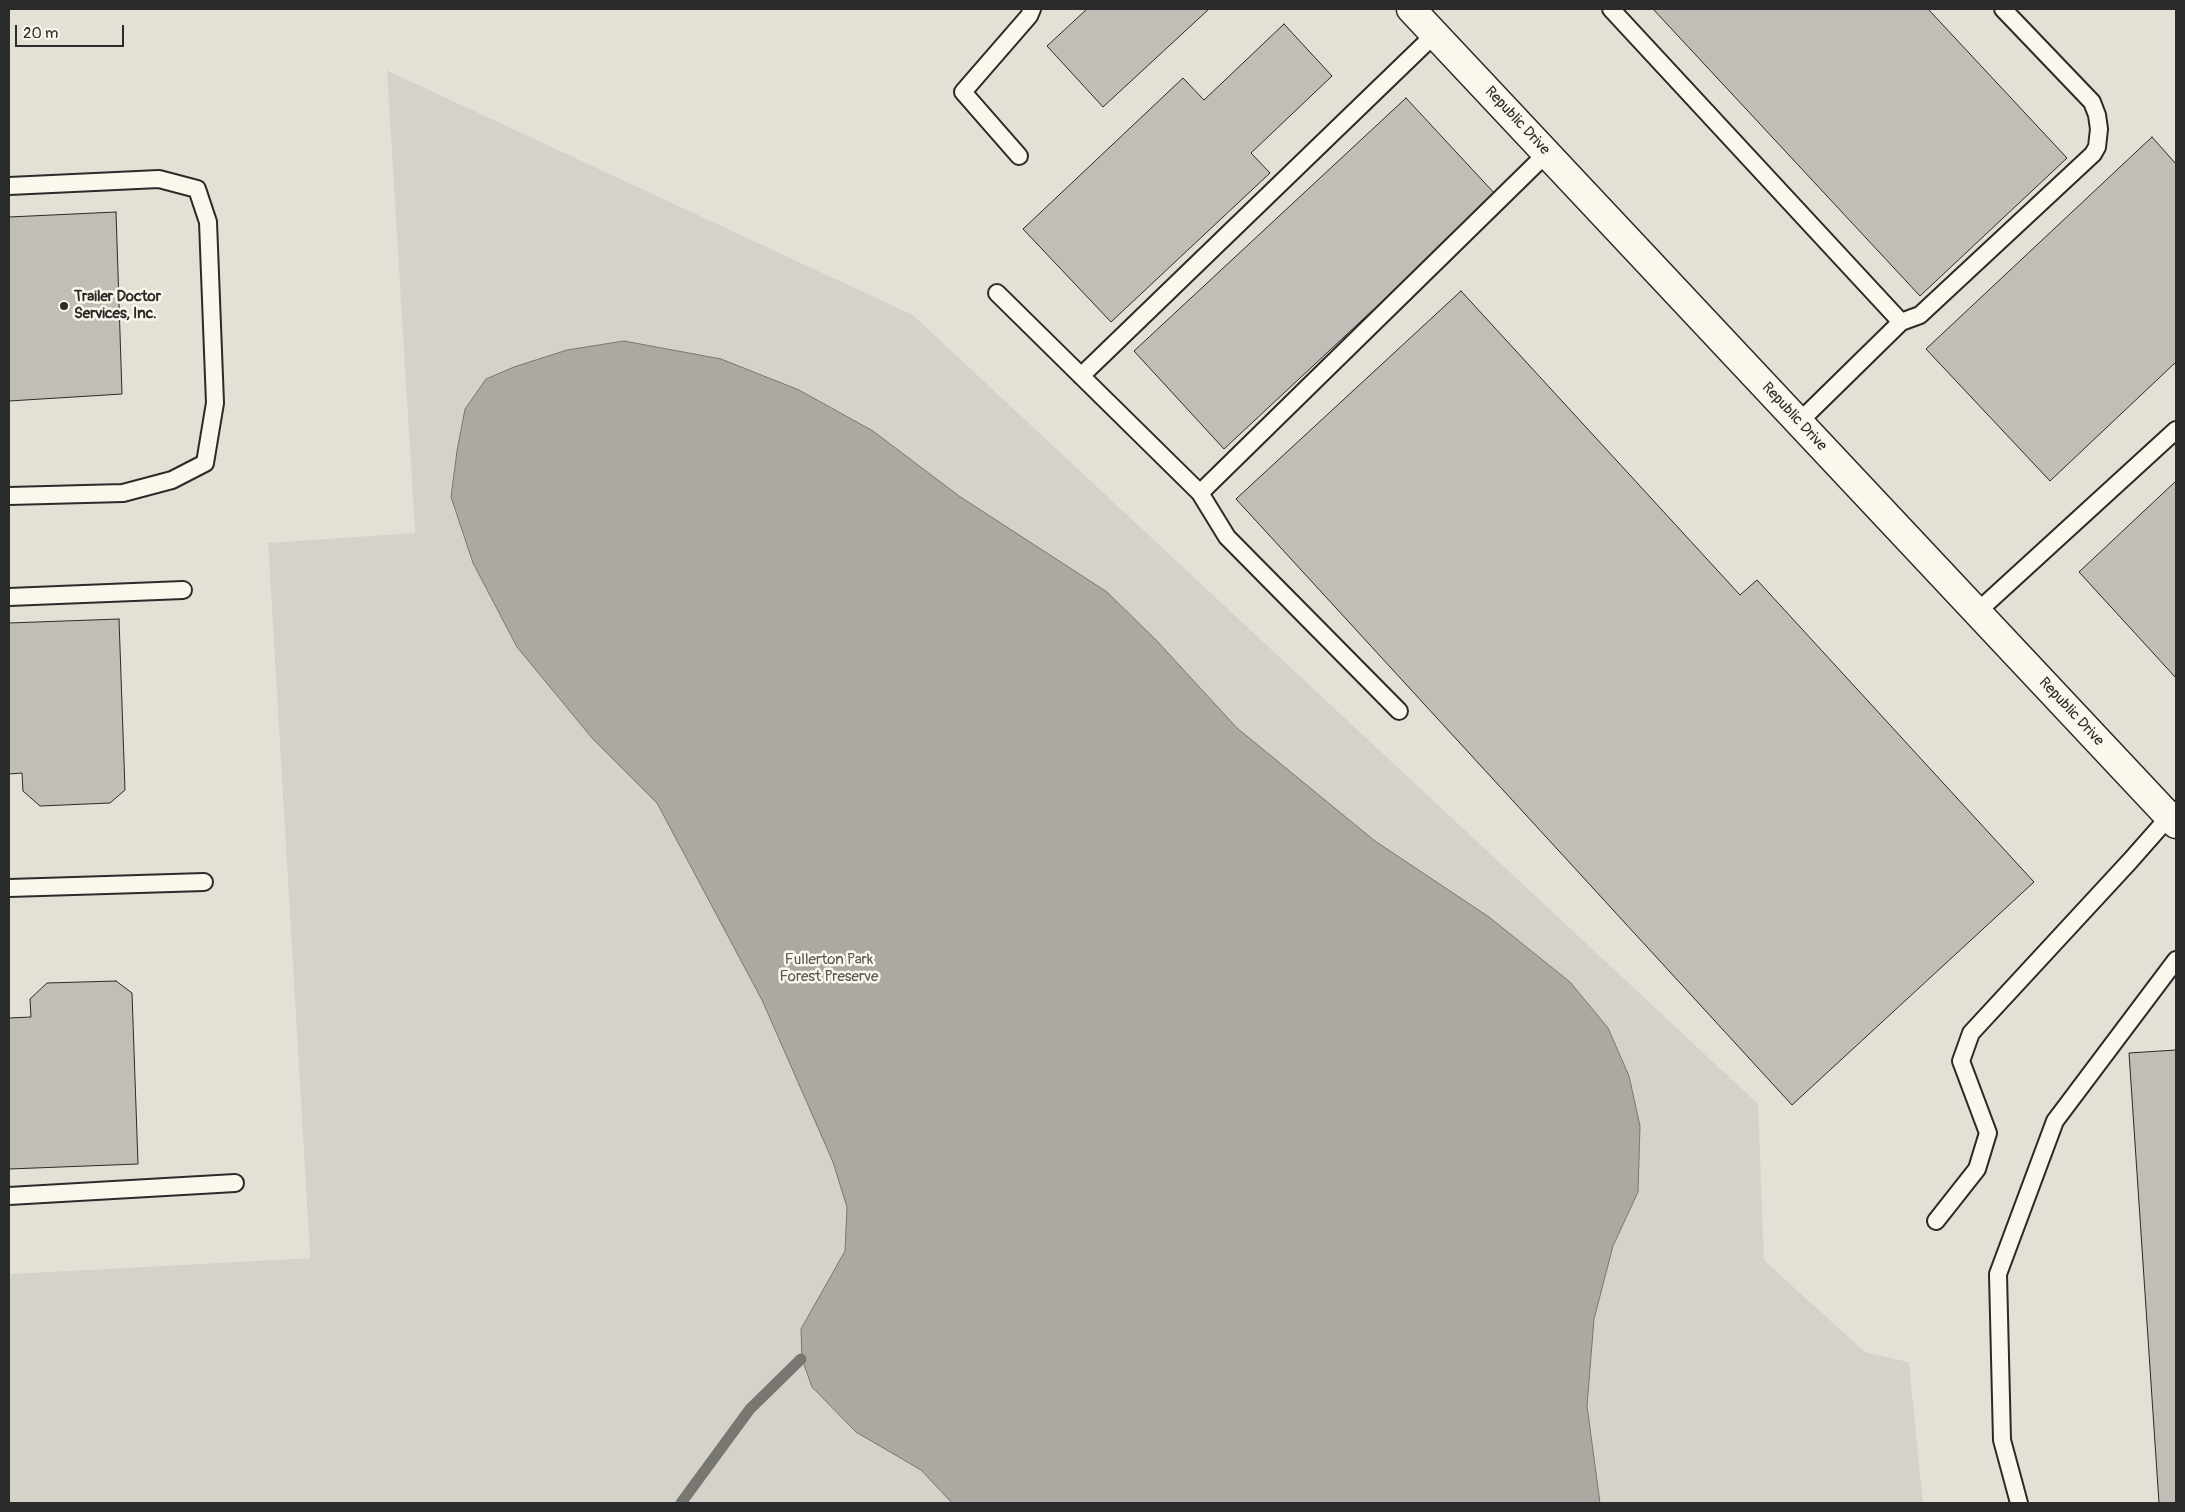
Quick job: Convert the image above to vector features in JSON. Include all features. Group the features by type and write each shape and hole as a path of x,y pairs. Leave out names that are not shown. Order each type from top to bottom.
{"street":[{"name":"Republic Drive","path":"1411,9 1976,612 2174,816"}],"lane":[{"path":"1019,156 963,92 1029,16 1032,9"},
{"path":"1611,9 1901,322"},
{"path":"1799,422 1901,322 1920,315 2093,154 2099,129 2097,115 2092,102 2003,9"},
{"path":"1081,376 1435,34"},
{"path":"1200,494 1547,153"},
{"path":"9,186 159,179 196,189 208,222 216,403 205,464 172,480 123,493 9,496"},
{"path":"997,293 1200,494 1227,537 1399,711"},
{"path":"1976,612 2176,430"},
{"path":"9,597 184,590"},
{"path":"1936,1221 1977,1169 1988,1133 1962,1061 1971,1033 2174,816"},
{"path":"9,888 204,882"},
{"path":"2019,1503 2002,1440 1998,1274 2055,1121 2176,960"},
{"path":"9,1196 235,1184"}],"shaded area":[{"path":"9,9 2176,9 2176,1503 1923,1503 1909,1362 1865,1352 1764,1260 1757,1104 1361,733 913,315 388,70 415,534 268,543 310,1258 9,1274"},
{"path":"624,341 721,359 799,390 873,431 959,496 1107,592 1157,641 1237,728 1375,841 1489,917 1570,982 1608,1028 1629,1076 1640,1126 1638,1192 1613,1246 1594,1319 1587,1406 1600,1503 952,1503 921,1470 856,1432 812,1387 802,1359 801,1329 845,1251 847,1207 833,1162 762,1000 657,803 592,738 517,647 473,563 451,497 465,409 486,379 514,367 567,350"}],"green space":[{"name":"Fullerton Park Forest Preserve","path":"387,70 913,315 1758,1104 1764,1260 1865,1352 1909,1362 1923,1503 9,1503 9,1274 310,1258 268,543 415,533"}],"building":[{"path":"1087,9 1209,9 1103,107 1047,46"},
{"path":"1653,9 1928,9 2067,158 1920,296"},
{"path":"1284,24 1332,76 1251,153 1270,173 1111,322 1023,229 1183,78 1204,100"},
{"path":"1406,98 1496,195 1224,449 1134,351"},
{"path":"2152,137 2176,164 2176,362 2050,481 1926,349"},
{"name":"Trailer Doctor Services, Inc.","path":"116,212 122,394 9,401 9,217"},
{"path":"1461,291 1740,595 1757,580 2034,882 1792,1105 1236,499"},
{"path":"2176,481 2176,678 2079,572"},
{"path":"119,619 125,790 110,803 40,806 23,791 22,773 9,774 9,623"},
{"path":"116,981 132,993 138,1164 9,1169 9,1018 31,1017 30,999 47,983"},
{"path":"2176,1050 2176,1503 2159,1503 2129,1053"}],"waterway":[{"path":"681,1503 750,1409 801,1359"}],"place":[{"name":"Trailer Doctor Services, Inc.","path":"64,306"}]}
